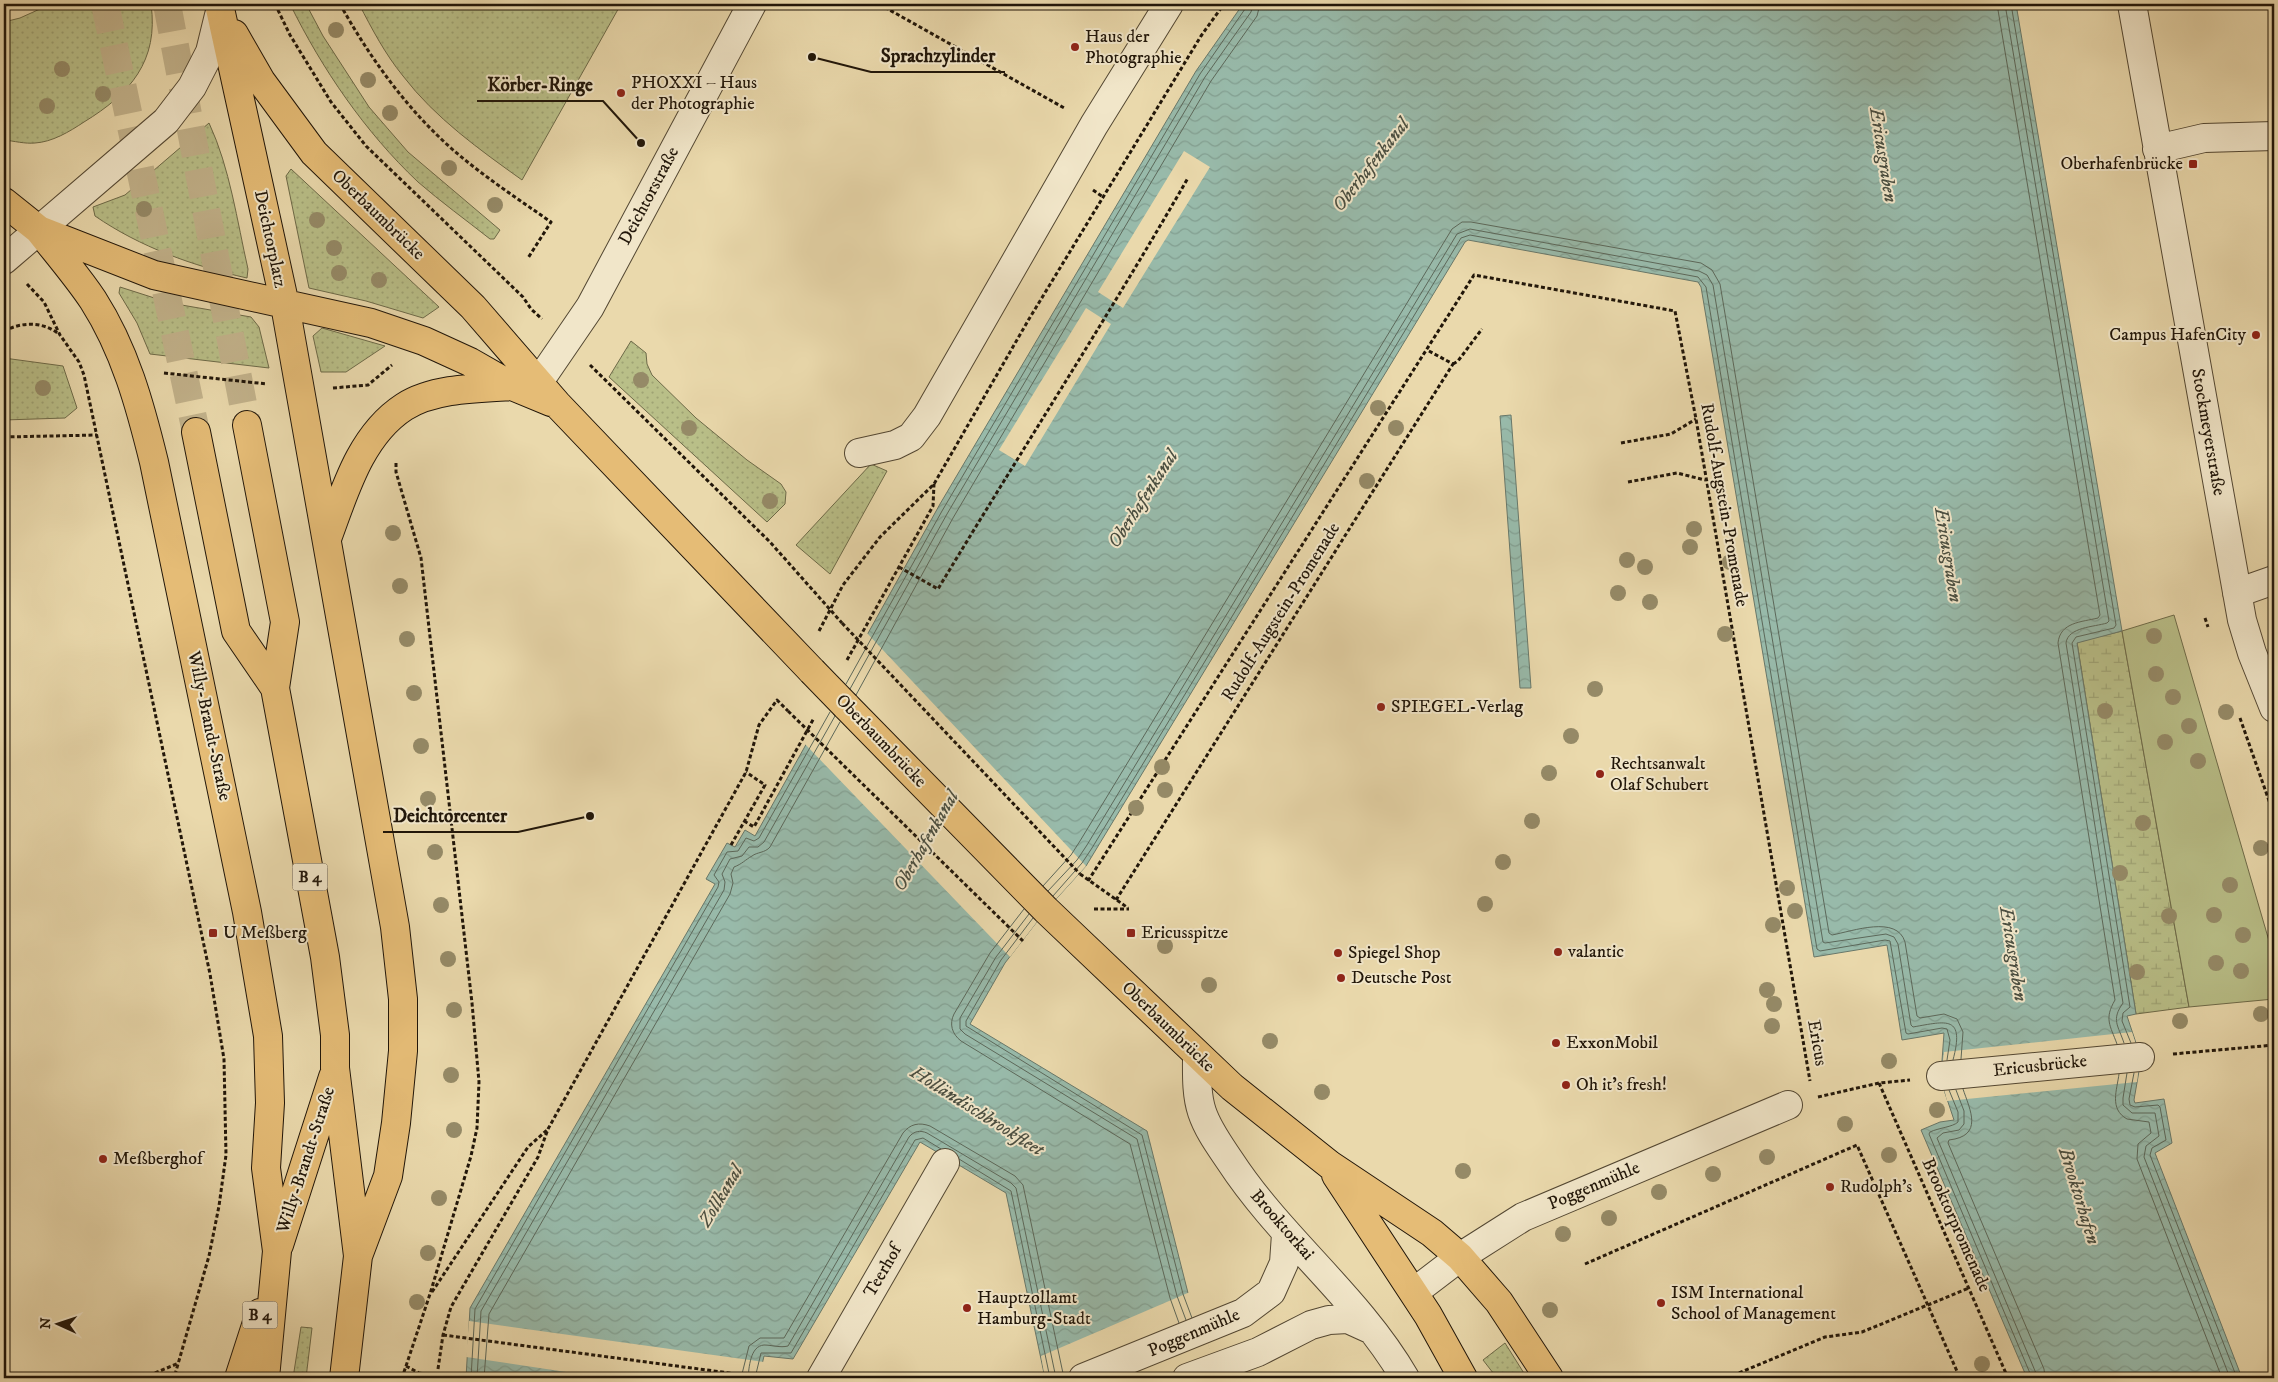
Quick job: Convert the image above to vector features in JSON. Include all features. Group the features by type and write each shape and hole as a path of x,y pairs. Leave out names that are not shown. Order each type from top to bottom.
{"main road":[{"name":"Deichtorplatz","path":"4,202 39,230 154,275 285,305 218,6"},
{"name":"Oberbaumbrücke","path":"218,6 261,81 314,153 473,307 525,385"},
{"name":"Willy-Brandt-Straße","path":"39,230 92,300 115,339 140,402 154,462 257,966 268,1036 270,1103 266,1168 277,1251 265,1378"},
{"name":"Willy-Brandt-Straße","path":"285,305 395,927 403,1000 403,1051 388,1176 358,1256"},
{"name":"Oberbaumbrücke","path":"285,305 371,323 424,341 525,385 556,404 812,671 1046,910 1196,1055 1232,1087 1330,1165 1432,1233 1460,1256"},
{"path":"327,537 349,479 360,457 384,425 405,407 428,397 470,388 525,385"},
{"name":"Willy-Brandt-Straße","path":"247,425 284,622 275,688 325,957 335,1035 335,1068 358,1256 344,1378"},
{"name":"Willy-Brandt-Straße","path":"196,432 236,631 275,688"},
{"name":"Willy-Brandt-Straße","path":"239,1378 258,1323 277,1251 335,1068"},
{"name":"Oberbaumbrücke","path":"1330,1165 1414,1292"},
{"path":"1460,1256 1499,1302 1549,1378"},
{"path":"1414,1292 1463,1378"}],"street":[{"name":"Deichtorstraße","path":"525,385 566,342 590,307 752,4"},
{"path":"859,453 895,445 911,437 927,416 1094,125 1169,4"},
{"name":"Stockmeyerstraße","path":"2132,4 2237,593 2252,653 2274,708"},
{"path":"4,260 166,121 192,87 210,52 218,6"},
{"path":"2157,149 2204,138 2274,136"},
{"path":"2237,593 2274,580"},
{"name":"Brooktorkai","path":"1196,1055 1198,1088 1202,1111 1212,1133 1241,1177 1286,1234 1329,1279 1370,1329 1405,1378"},
{"name":"Ericusbrücke","path":"1941,1076 2140,1057"},
{"name":"Poggenmühle","path":"1414,1292 1460,1256 1523,1217 1800,1102"},
{"name":"Teerhof","path":"821,1378 946,1163"},
{"name":"Poggenmühle","path":"1083,1378 1243,1313 1271,1292 1284,1263 1286,1234"},
{"path":"1188,1378 1258,1352 1311,1325 1329,1320 1348,1319 1370,1329"}],"path":[{"path":"275,4 290,35 331,102 366,146 506,280 523,297 531,309 770,542 830,611 1080,874 1129,909"},
{"path":"340,4 362,43 404,100 452,149 551,222 528,258"},
{"path":"880,4 1094,125"},
{"path":"830,611 843,585 880,537 934,484 1103,197 1201,36 1224,4"},
{"path":"899,567 938,589 1024,446 1097,333 1188,178"},
{"path":"1091,188 1103,197"},
{"path":"4,260 44,302 60,335 79,362 84,374 210,974 224,1059 226,1155 219,1206 209,1256 180,1363 174,1378"},
{"name":"Rudolf-Augstein-Promenade","path":"1088,881 1474,275 1675,311 1696,419 1795,993"},
{"path":"4,331 15,325 35,325 50,327 60,335"},
{"name":"Rudolf-Augstein-Promenade","path":"1116,900 1453,364 1458,361 1482,328"},
{"path":"1426,350 1453,364"},
{"path":"324,389 355,388 368,385 398,360"},
{"path":"154,372 272,385"},
{"path":"1621,443 1670,434 1696,419"},
{"path":"4,438 97,435"},
{"path":"396,460 396,472 421,558 472,1004 479,1082 477,1128 471,1156 430,1294 402,1378"},
{"path":"1628,482 1677,473 1705,480"},
{"path":"887,590 933,506 934,484"},
{"path":"438,1369 443,1335 451,1307 538,1157 548,1129 746,772 759,725 777,700 1023,941"},
{"path":"731,845 765,785 746,772"},
{"path":"744,821 754,827 781,777"},
{"name":"Ericus","path":"1795,993 1811,1089"},
{"path":"2140,1057 2274,1045"},
{"path":"1800,1102 1879,1083 1941,1076"},
{"name":"Brooktorpromenade","path":"1879,1083 2008,1378"},
{"path":"430,1294 528,1148 548,1129"},
{"path":"1585,1264 1857,1145 1960,1378"},
{"path":"1727,1378 1825,1337 1862,1332 1969,1288"},
{"path":"443,1335 767,1378"},
{"path":"143,1378 180,1363"},
{"path":"406,1366 419,1373 438,1375"},
{"path":"419,1373 419,1378"}],"green space":[{"path":"51,4 151,4 152,24 150,43 145,59 138,74 115,100 60,136 35,143 4,140 4,22 20,18"},
{"path":"290,4 306,4 323,36 369,107 408,152 500,230 494,239 490,239 418,182 380,142 346,99 331,76"},
{"path":"359,4 621,4 522,180 490,157 429,106 396,68"},
{"path":"209,123 222,158 232,195 248,269 247,278 207,268 168,254 130,237 95,216 93,207 125,195"},
{"path":"291,169 439,307 423,318 366,301 309,288 286,176"},
{"path":"120,287 170,303 251,317 259,327 269,368 150,354 137,323 119,293"},
{"path":"322,328 385,346 346,372 321,372 313,336"},
{"path":"631,341 646,353 647,364 652,375 696,418 747,460 781,484 786,492 785,504 767,522 609,377"},
{"path":"4,358 63,366 77,408 65,418 4,420"},
{"path":"871,464 887,471 830,574 796,545"},
{"path":"2174,615 2274,958 2274,999 2189,1007 2122,631"},
{"path":"2122,631 2189,1007 2136,1014 2077,642"},
{"path":"301,1327 312,1328 306,1378 293,1378"},
{"path":"1505,1343 1527,1378 1497,1378 1483,1360"}],"water":[{"path":"1243,4 2016,4 2122,631 2077,643 2136,1014 2127,1016 2136,1043 2139,1071 2134,1100 2135,1103 2164,1099 2172,1143 2155,1153 2242,1378 2027,1378 1921,1130 1940,1122 1954,1120 1945,1093 1942,1061 1944,1033 1902,1040 1887,945 1814,957 1701,287 1698,282 1468,240 1465,242 1086,866 1046,910 1005,963 970,1024 1147,1131 1188,1293 1209,1349 1045,1378 1006,1193 920,1142 793,1359 764,1356 759,1378 466,1378 470,1308 715,884 706,879 727,843 735,847 745,830 755,836 940,504 1196,71"},
{"path":"1511,415 1531,688 1520,688 1500,416"}],"pier":[{"path":"1184,151 1210,167 1123,308 1098,292"},
{"path":"1086,308 1111,324 1025,466 999,450"},
{"path":"866,632 1086,866 1046,910 1010,957 804,743"},
{"path":"2132,1032 2140,1057 2137,1082 1947,1101 1941,1076 1944,1052"},
{"path":"1190,1292 1220,1378 1045,1378 1041,1356"},
{"path":"469,1321 764,1362 764,1358 793,1362 766,1359 762,1378 606,1378 466,1357"}],"tunnel":[{"path":"105,4 196,432"},
{"path":"167,4 247,425"}],"place":[{"name":"Haus der Photographie","path":"1075,47"},
{"name":"Sprachzylinder","path":"812,57"},
{"name":"PHOXXI – Haus der Photographie","path":"621,93"},
{"name":"Körber-Ringe","path":"641,143"},
{"name":"Oberhafenbrücke","path":"2193,164"},
{"name":"Campus HafenCity","path":"2256,335"},
{"name":"SPIEGEL-Verlag","path":"1381,707"},
{"name":"Rechtsanwalt Olaf Schubert","path":"1600,774"},
{"name":"Deichtorcenter","path":"590,816"},
{"name":"U Meßberg","path":"213,933"},
{"name":"Ericusspitze","path":"1131,933"},
{"name":"valantic","path":"1558,952"},
{"name":"Spiegel Shop","path":"1338,953"},
{"name":"Deutsche Post","path":"1341,978"},
{"name":"ExxonMobil","path":"1556,1043"},
{"name":"Oh it's fresh!","path":"1566,1085"},
{"name":"Meßberghof","path":"103,1159"},
{"name":"Rudolph's","path":"1830,1187"},
{"name":"ISM International School of Management","path":"1661,1303"},
{"name":"Hauptzollamt Hamburg-Stadt","path":"967,1308"}],"water label":[{"name":"Ericusgraben","path":"1883,155"},
{"name":"Oberhafenkanal","path":"1371,165"},
{"name":"Oberhafenkanal","path":"1143,499"},
{"name":"Ericusgraben","path":"1948,555"},
{"name":"Oberhafenkanal","path":"926,841"},
{"name":"Ericusgraben","path":"2013,954"},
{"name":"Holländischbrookfleet","path":"977,1111"},
{"name":"Zollkanal","path":"721,1196"},
{"name":"Brooktorhafen","path":"2079,1196"}]}
